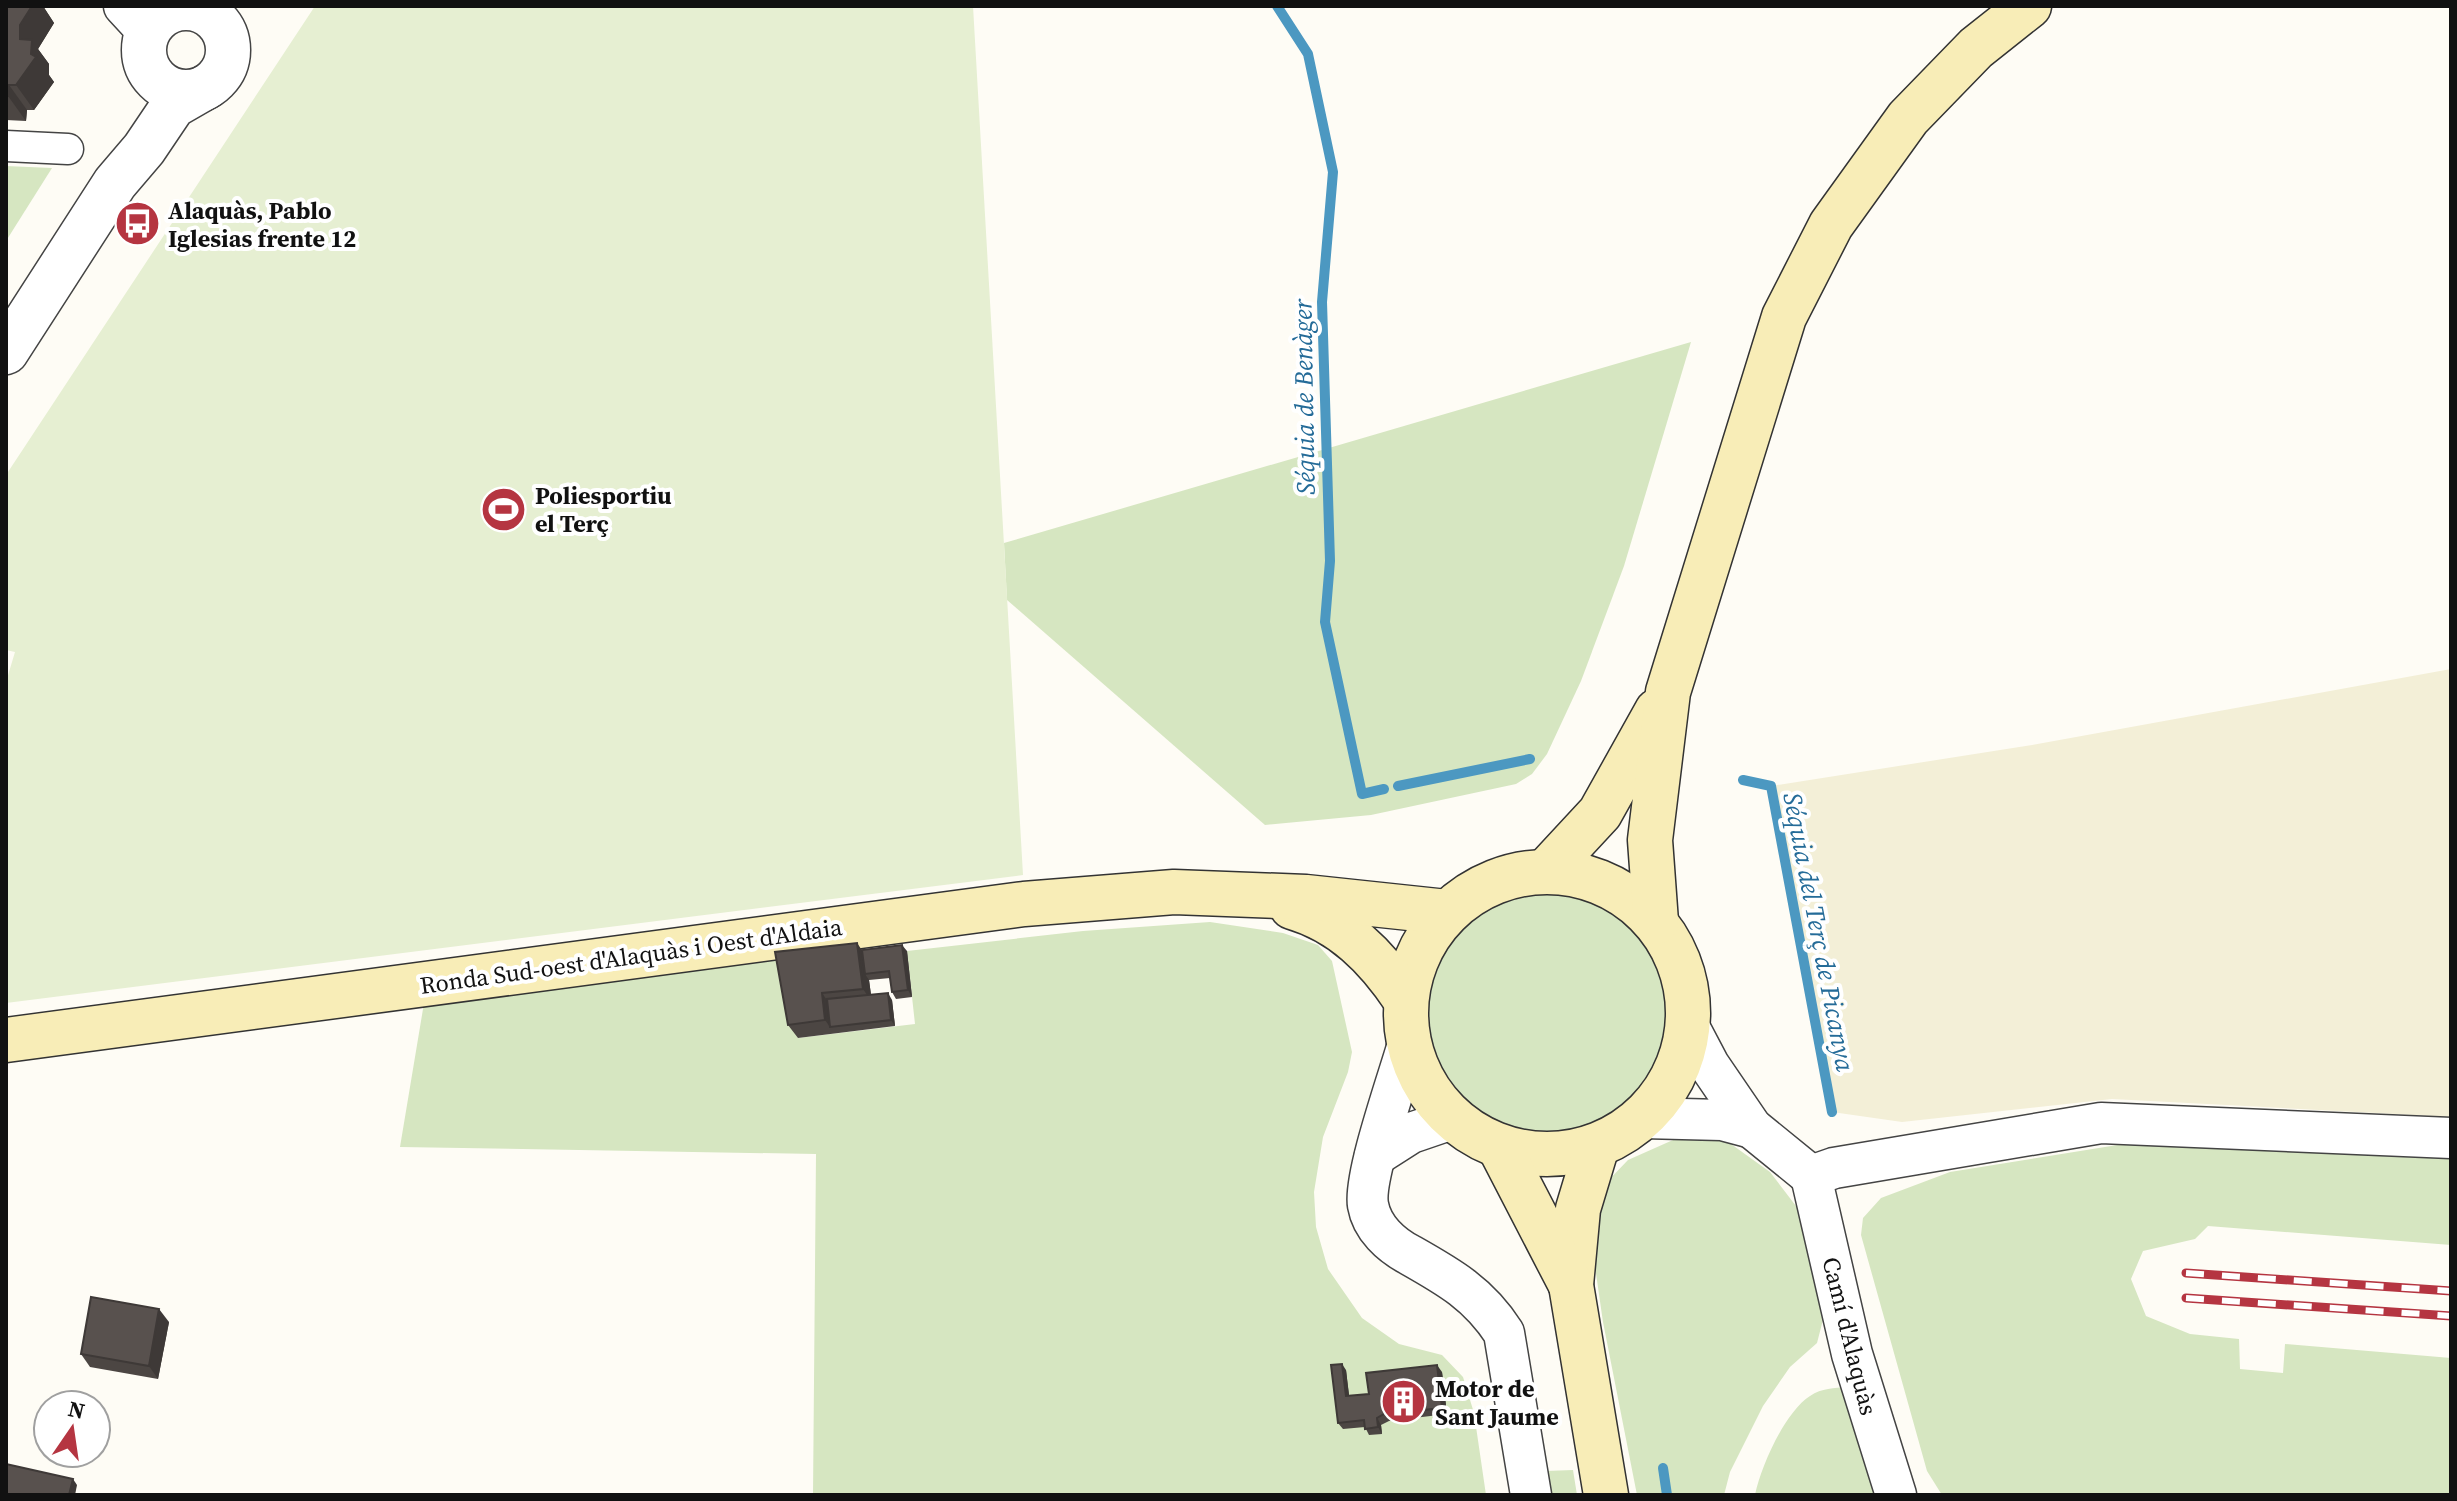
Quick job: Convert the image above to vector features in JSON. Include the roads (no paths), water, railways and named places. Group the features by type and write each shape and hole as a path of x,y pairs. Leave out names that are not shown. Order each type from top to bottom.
{"main road":[{"path":"1656,922 1650,840 1668,692 1784,317 1831,225 1908,118 1976,48 2029,6"},
{"path":"1549,868 1610,886 1656,922 1683,971 1689,1027 1674,1077 1643,1118 1597,1146 1549,1155 1500,1148 1452,1119 1424,1085 1408,1044 1405,999 1418,952 1447,912 1479,889 1549,868 1600,813 1668,692"},
{"name":"Ronda Sud-oest d'Alaquàs i Oest d'Aldaia","path":"6,1040 1024,904 1174,892 1306,897 1447,912"},
{"name":"Ronda Sud-oest d'Alaquàs i Oest d'Aldaia","path":"1258,896 1302,909 1348,934 1384,967 1405,999"},
{"path":"1597,1146 1578,1209 1571,1285 1606,1495"},
{"path":"1500,1148 1571,1285"}],"street":[{"path":"159,81 181,91 217,71 241,6"},
{"path":"6,352 115,183 144,149 173,106 217,71 228,42 217,20 172,11 145,58 159,81 158,114 144,149"},
{"path":"6,146 68,149"},
{"path":"1689,1027 1709,1065 1752,1128 1811,1176 1834,1168 2101,1123 2451,1138"},
{"path":"1408,1044 1375,1156 1367,1203 1373,1223 1394,1247 1462,1283 1490,1311 1504,1333 1531,1495"},
{"path":"1643,1118 1722,1120 1752,1128"},
{"path":"1375,1156 1411,1133 1452,1119"},
{"name":"Camí d'Alaquàs","path":"1811,1176 1852,1354 1896,1495"}],"waterway":[{"name":"Séquia de Benàger","path":"1277,6 1308,54 1333,172 1322,302 1330,561 1325,622 1362,794 1384,789"},
{"name":"Séquia del Terç de Picanya","path":"1398,786 1530,759"},
{"name":"Séquia del Terç de Picanya","path":"1743,780 1771,786 1832,1112"},
{"name":"Séquia del Terç de Picanya","path":"1663,1468 1667,1495"}],"railway":[{"path":"2186,1273 2451,1291"},
{"path":"2186,1298 2451,1316"}],"place":[{"name":"Alaquàs, Pablo Iglesias frente 12","path":"137,224"},
{"name":"Poliesportiu el Terç","path":"504,509"},
{"name":"Motor de Sant Jaume","path":"1404,1402"}]}
